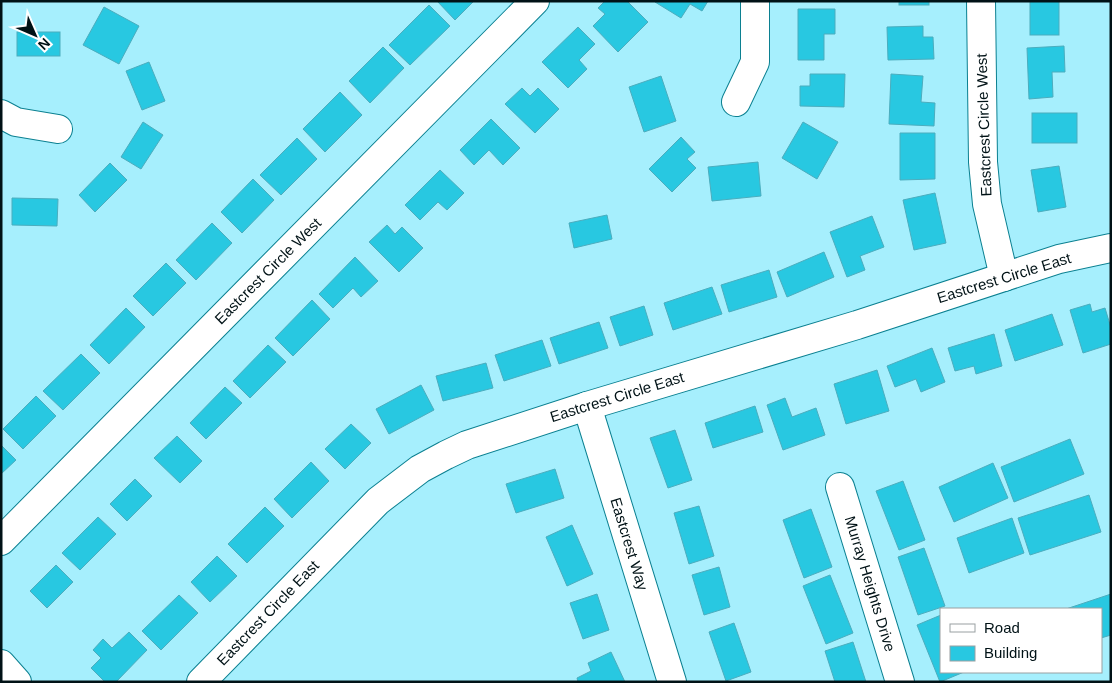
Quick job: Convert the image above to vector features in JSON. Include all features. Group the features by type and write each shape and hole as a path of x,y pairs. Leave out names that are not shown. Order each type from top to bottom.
{"street":[{"name":"Eastcrest Circle West","path":"1,541 535,1"},
{"path":"736,102 755,62 755,1"},
{"name":"Eastcrest Circle West","path":"981,1 983,162 987,204 1004,277"},
{"path":"1,114 16,122 58,129"},
{"name":"Eastcrest Circle East","path":"200,682 378,501 406,479 437,460 467,446 586,406 857,325 1059,259 1111,248"},
{"name":"Eastcrest Way","path":"586,406 672,682"},
{"name":"Murray Heights Drive","path":"840,487 900,682"},
{"path":"1,664 18,682"}],"building":[{"path":"437,1 474,1 455,20"},
{"path":"605,1 627,1 648,22 618,52 593,26 605,14 598,8"},
{"path":"708,1 702,11 690,4 681,18 655,2"},
{"path":"899,1 929,1 929,5 899,5"},
{"path":"1030,1 1059,1 1059,35 1030,35"},
{"path":"429,5 450,26 410,65 389,45"},
{"path":"104,7 139,26 119,64 83,45"},
{"path":"798,9 835,9 835,34 824,34 824,60 798,60"},
{"path":"923,26 923,37 933,37 934,59 888,60 887,27"},
{"path":"578,27 595,44 579,60 587,69 568,88 542,62"},
{"path":"17,32 60,32 60,56 17,56"},
{"path":"1064,46 1065,72 1052,72 1053,97 1029,99 1027,48"},
{"path":"383,47 404,68 370,103 349,81"},
{"path":"149,62 165,101 142,110 126,71"},
{"path":"810,74 845,74 844,107 800,106 800,86 810,86"},
{"path":"891,74 923,76 921,102 935,103 934,126 889,124"},
{"path":"661,76 676,121 644,132 629,87"},
{"path":"522,88 530,96 538,88 559,109 535,133 505,104"},
{"path":"340,92 362,115 325,152 303,129"},
{"path":"1032,113 1077,113 1077,143 1032,143"},
{"path":"491,119 520,148 503,165 489,150 474,165 460,150"},
{"path":"143,122 163,135 141,169 121,157"},
{"path":"803,122 838,142 817,179 782,158"},
{"path":"900,133 935,133 935,179 900,180"},
{"path":"681,137 695,152 687,159 696,168 672,192 649,169"},
{"path":"297,138 317,159 281,195 260,175"},
{"path":"758,162 761,196 712,201 708,167"},
{"path":"110,163 127,180 95,212 79,195"},
{"path":"1059,166 1066,207 1038,212 1031,170"},
{"path":"440,170 464,193 447,210 438,202 420,220 405,205"},
{"path":"253,179 274,200 242,233 221,212"},
{"path":"935,193 946,243 914,250 903,200"},
{"path":"12,198 58,199 57,226 12,225"},
{"path":"607,215 612,239 574,248 569,223"},
{"path":"872,216 884,247 860,256 865,270 847,277 830,232"},
{"path":"212,223 232,243 196,280 176,260"},
{"path":"387,225 395,234 402,227 423,248 399,272 369,242"},
{"path":"824,252 834,277 787,297 777,272"},
{"path":"355,257 378,281 361,297 353,288 333,308 319,294"},
{"path":"166,263 186,283 153,316 133,296"},
{"path":"769,270 777,297 729,312 721,285"},
{"path":"712,287 722,314 673,330 664,303"},
{"path":"312,300 330,319 293,356 275,338"},
{"path":"1090,304 1092,312 1105,308 1111,328 1111,344 1083,353 1070,310"},
{"path":"644,306 653,335 620,346 610,317"},
{"path":"126,308 145,327 109,364 90,345"},
{"path":"1052,314 1063,345 1015,361 1005,330"},
{"path":"599,322 608,348 559,364 550,338"},
{"path":"994,334 1002,366 976,374 974,366 955,371 948,348"},
{"path":"542,340 551,366 504,381 495,355"},
{"path":"268,345 286,362 250,398 233,381"},
{"path":"932,348 945,382 921,392 916,379 895,387 887,366"},
{"path":"81,354 100,373 63,410 43,391"},
{"path":"486,363 493,388 443,401 436,376"},
{"path":"877,370 889,411 846,424 834,384"},
{"path":"421,385 434,410 389,434 376,409"},
{"path":"225,387 242,403 206,439 190,423"},
{"path":"36,396 56,416 23,449 3,429"},
{"path":"785,398 792,417 816,408 825,435 783,450 767,405"},
{"path":"755,406 763,432 713,448 705,423"},
{"path":"351,424 371,443 345,469 325,449"},
{"path":"675,430 692,480 668,488 650,438"},
{"path":"177,436 202,461 180,483 154,458"},
{"path":"1070,439 1084,474 1014,502 1001,467"},
{"path":"1,445 16,460 1,474"},
{"path":"311,462 329,481 292,518 274,499"},
{"path":"993,463 1008,498 954,522 939,487"},
{"path":"555,469 564,498 516,513 506,484"},
{"path":"135,479 152,496 127,521 110,504"},
{"path":"903,481 925,540 899,550 876,491"},
{"path":"1089,495 1101,532 1030,555 1018,518"},
{"path":"699,506 714,556 689,564 674,513"},
{"path":"265,507 284,526 247,563 228,544"},
{"path":"811,509 832,567 804,578 783,520"},
{"path":"98,517 116,534 80,570 62,553"},
{"path":"1012,518 1024,553 969,573 957,538"},
{"path":"572,525 593,574 567,586 546,537"},
{"path":"924,548 945,606 918,615 898,557"},
{"path":"217,556 237,576 210,602 191,582"},
{"path":"56,565 73,582 47,608 30,591"},
{"path":"719,567 730,607 704,615 692,575"},
{"path":"830,575 853,633 826,644 803,586"},
{"path":"597,594 609,630 583,639 570,603"},
{"path":"1111,594 1111,635 1102,638 1102,608 1069,608"},
{"path":"179,595 198,613 161,650 142,631"},
{"path":"940,615 940,673 962,673 940,682 917,625"},
{"path":"734,623 751,672 726,681 709,632"},
{"path":"129,632 147,650 116,682 105,682 91,668 101,658 93,650 103,639 112,648"},
{"path":"853,642 866,682 835,682 825,651"},
{"path":"611,652 625,682 578,682 577,678 591,671 588,663"}]}
